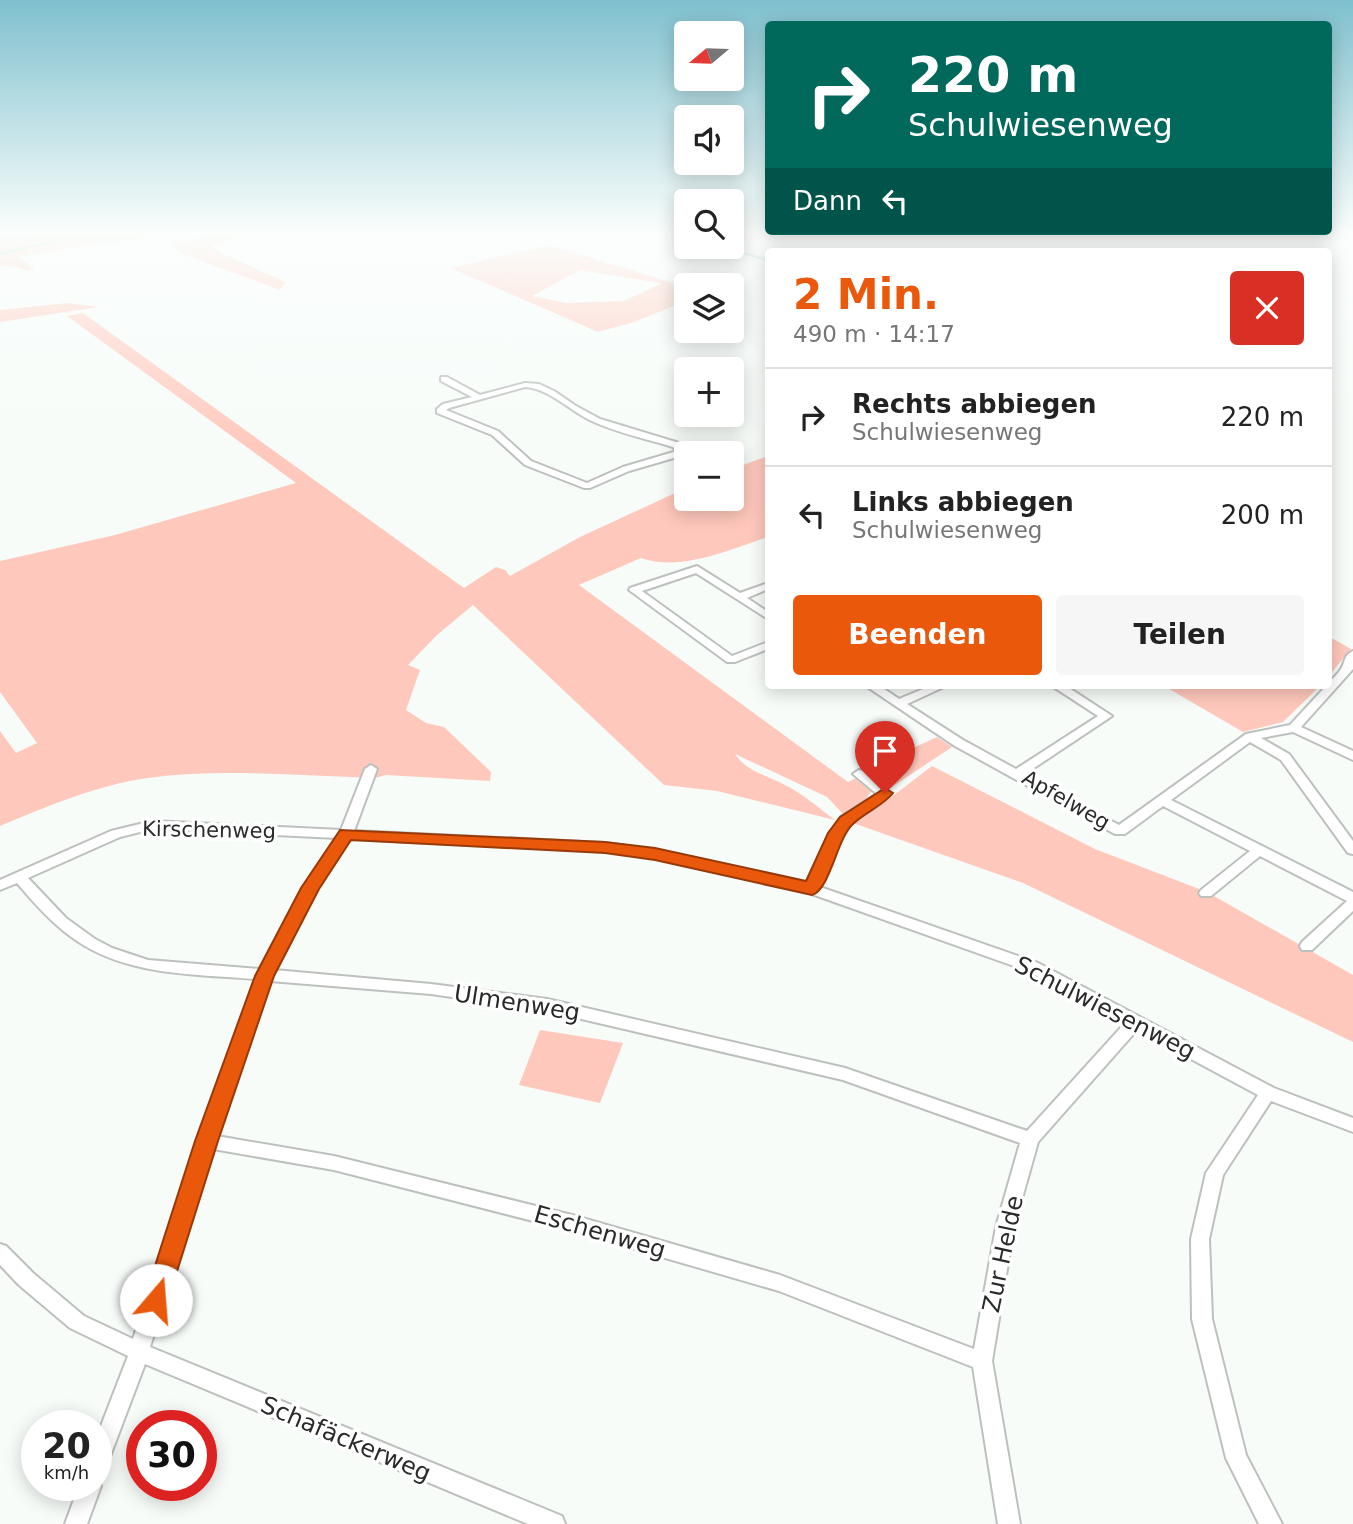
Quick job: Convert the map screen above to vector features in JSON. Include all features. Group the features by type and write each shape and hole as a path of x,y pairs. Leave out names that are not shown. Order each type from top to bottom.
{"street":[{"path":"444,379 480,398 526,385 541,385 573,408 599,421 682,450 674,456 626,469 587,486 528,463 495,433 440,411 446,406 480,398"},
{"path":"765,614 697,569 634,590 731,660 765,646"},
{"path":"740,597 765,587"},
{"path":"1332,688 1350,669 1353,654"},
{"name":"Apfelweg","path":"877,689 959,743 1119,831 1250,737 1294,728"},
{"path":"898,703 933,689"},
{"path":"1019,774 1105,716 1063,689"},
{"path":"1331,689 1294,728 1353,756"},
{"path":"1250,737 1284,757 1353,850"},
{"path":"112,1425 139,1352 206,1141 264,976 310,888 346,834 370,769"},
{"path":"812,889 841,827 885,793 859,774"},
{"path":"1161,800 1353,901 1307,946"},
{"name":"Kirschenweg","path":"0,885 116,834 152,825 346,834"},
{"name":"Schulwiesenweg","path":"346,834 605,847 655,854 812,889 1033,967 1268,1093 1353,1125"},
{"path":"1206,893 1259,850"},
{"name":"Ulmenweg","path":"19,876 52,915 88,943 114,957 148,965 432,989 571,1010 845,1074 1030,1139"},
{"name":"Zur Helde","path":"1009,1524 982,1361 1005,1227 1030,1139 1134,1023"},
{"path":"1268,1093 1215,1172 1200,1240 1202,1319 1236,1458 1271,1524"},
{"name":"Eschenweg","path":"206,1141 334,1163 572,1223 780,1283 982,1361"},
{"name":"Schafäckerweg","path":"0,1252 26,1279 77,1322 139,1352 554,1524"},
{"path":"76,1524 84,1501"}],"shaded area":[{"path":"57,304 98,307 0,322 0,310"},
{"path":"534,304 674,304 634,322 598,332"},
{"path":"83,313 464,588 496,567 505,570 510,576 580,537 674,494 674,511 744,511 744,465 765,457 765,538 688,561 656,562 641,558 579,585 848,782 856,778 872,790 866,799 843,814 827,797 735,754 751,769 792,789 835,820 717,791 664,785 473,605 437,635 408,665 420,670 406,710 426,723 444,727 491,772 490,781 386,775 375,778 261,773 176,775 129,781 91,791 0,826 0,731 16,753 37,743 0,692 0,561 115,535 296,483 67,316"},
{"path":"1332,638 1351,649 1332,672"},
{"path":"1169,689 1317,689 1283,722 1243,732"},
{"path":"937,737 952,747 889,789 863,771"},
{"path":"932,766 1095,849 1207,892 1353,975 1353,1042 1023,883 850,822 894,795"},
{"path":"540,1030 623,1043 600,1103 519,1085"}],"route":[{"path":"156,1300 206,1141 264,976 310,888 346,834 605,847 655,854 812,889 837,833 846,820 885,793"}]}
